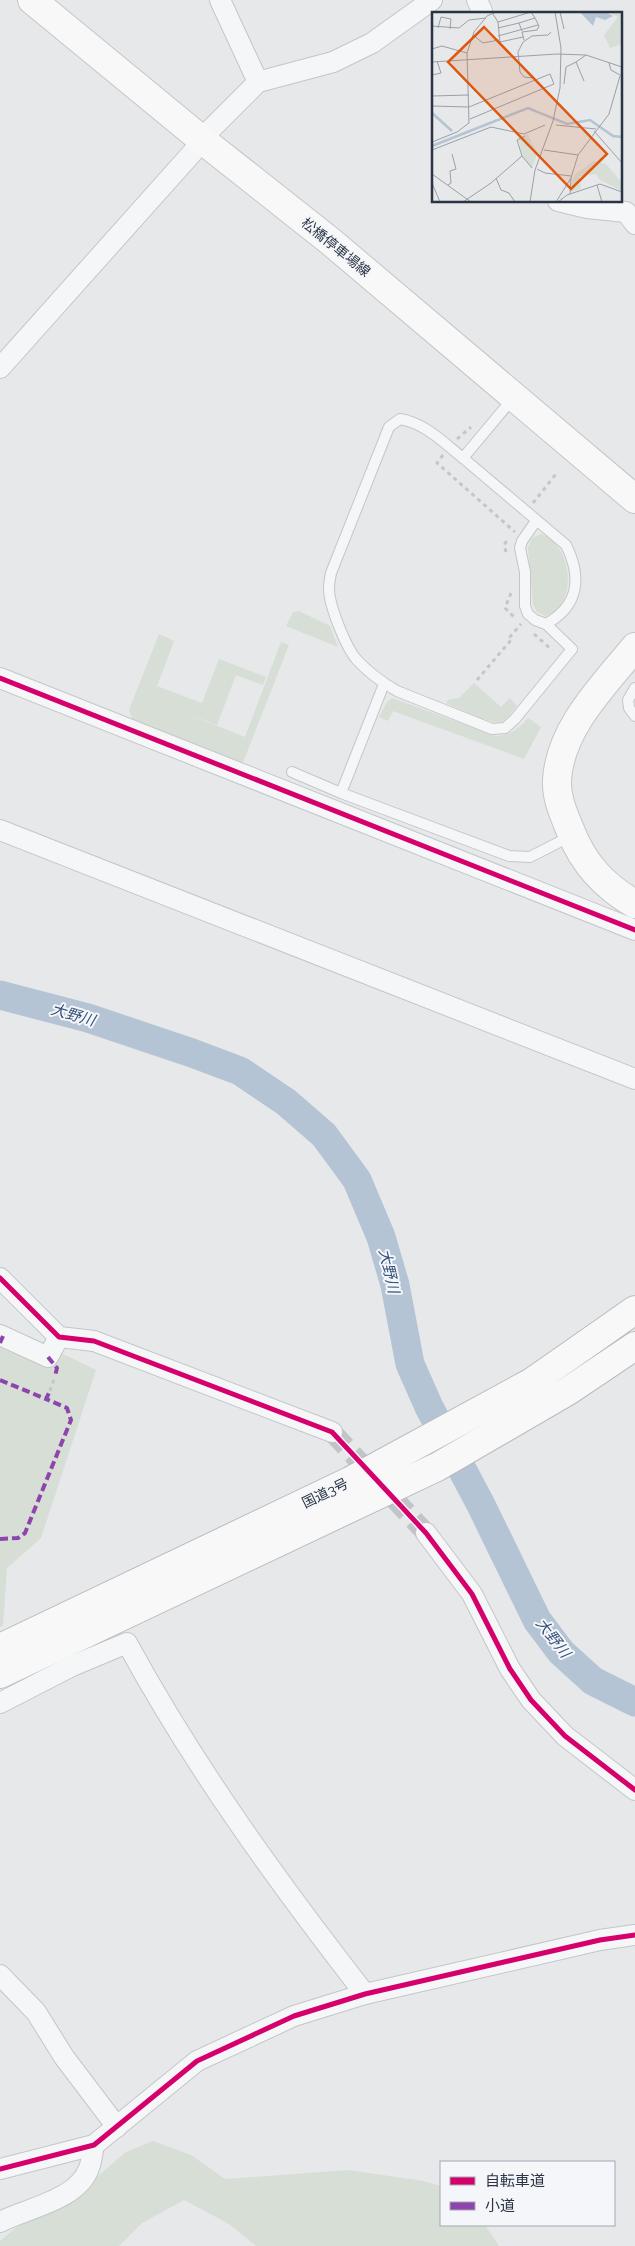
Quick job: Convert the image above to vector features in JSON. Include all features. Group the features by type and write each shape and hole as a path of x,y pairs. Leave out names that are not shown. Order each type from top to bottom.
{"main road":[{"name":"松橋停車場線","path":"32,0 200,139 330,242 635,499"},
{"path":"635,646 588,705 575,725 563,754 557,780 561,806 581,854 595,874 614,892 635,904"},
{"path":"544,1387 635,1298"},
{"name":"国道3号","path":"0,1674 437,1467 544,1387 635,1310"},
{"name":"国道3号","path":"0,1648 350,1481 423,1441 635,1346"},
{"path":"544,1387 618,1371 635,1359"}],"street":[{"path":"220,0 258,82"},
{"path":"0,368 193,152 200,139 258,82 334,62 372,43 432,0"},
{"path":"477,0 482,12"},
{"path":"564,202 626,212 635,224"},
{"path":"0,678 635,930"},
{"path":"0,830 635,1079"},
{"path":"0,1278 59,1336 94,1341 332,1432"},
{"path":"0,1335 48,1357 59,1336"},
{"path":"426,1533 472,1594 510,1669 531,1700 565,1736 635,1790"},
{"path":"0,1703 72,1666 127,1643 224,1804 298,1909 365,1994"},
{"path":"0,2169 94,2145 196,2061 294,2016 365,1994 600,1940 635,1935"},
{"path":"0,1975 36,2012 64,2056 117,2127"},
{"path":"0,2222 47,2203 74,2189 89,2170 94,2145"}],"lane":[{"path":"463,458 514,396"},
{"path":"536,521 522,541 520,548 526,572 525,606 528,614 535,620 546,624 572,648 515,719 505,728 492,729 384,684 357,660 352,652 330,603 328,588 332,573 390,427 400,420 412,421 463,458 566,545 574,562 576,588 569,604 559,617 546,624"},
{"path":"341,793 384,684"},
{"path":"635,688 628,700 629,708 635,716"},
{"path":"292,772 341,793 509,856 530,856 572,835"}],"path":[{"path":"476,420 449,447 437,463 512,528 515,532 504,545 507,555"},
{"path":"511,588 505,608 564,660"},
{"path":"477,680 512,640 509,638 521,624"},
{"path":"50,1391 55,1376"}],"shaded area":[{"path":"541,534 558,546 563,556 568,578 564,599 558,609 546,616 537,612 533,604 528,548 532,538"},
{"path":"299,611 330,626 338,647 286,626 293,612"},
{"path":"159,634 174,641 157,686 202,703 219,659 266,677 263,685 236,675 217,725 170,707 245,737 281,642 289,645 242,765 133,721 129,710"},
{"path":"474,683 501,707 510,698 517,706 505,719 495,722 488,721 446,703 448,700 459,698"},
{"path":"392,698 496,736 514,731 528,718 541,727 524,759 393,711 388,721 379,717 387,702"},
{"path":"0,1340 59,1352 96,1370 41,1538 7,1568 3,1626 0,1627"},
{"path":"153,2141 191,2155 225,2179 348,2170 423,2181 440,2186 440,2226 486,2226 499,2246 256,2246 229,2224 184,2200 142,2223 119,2246 0,2246 0,2241 18,2226 58,2210 126,2152"}],"waterway":[{"name":"大野川","path":"0,995 88,1018 240,1071 286,1102 324,1135 357,1180 381,1237 395,1285 410,1364 429,1407 481,1505 537,1620 561,1652 593,1681 635,1702"}],"tunnel":[{"path":"332,1432 426,1533"}],"marked path":[{"path":"0,1343 3,1336"},
{"path":"48,1357 57,1368 55,1376"},
{"path":"0,1380 46,1399 50,1391"},
{"path":"0,1539 18,1538 25,1533 71,1420 67,1408 46,1399"}],"cycle path":[{"path":"0,678 635,930"},
{"path":"0,1278 59,1337 94,1341 332,1432 426,1533 472,1594 510,1669 531,1700 565,1736 635,1790"},
{"path":"0,2169 94,2145 197,2061 294,2016 365,1994 600,1940 635,1935"}]}
